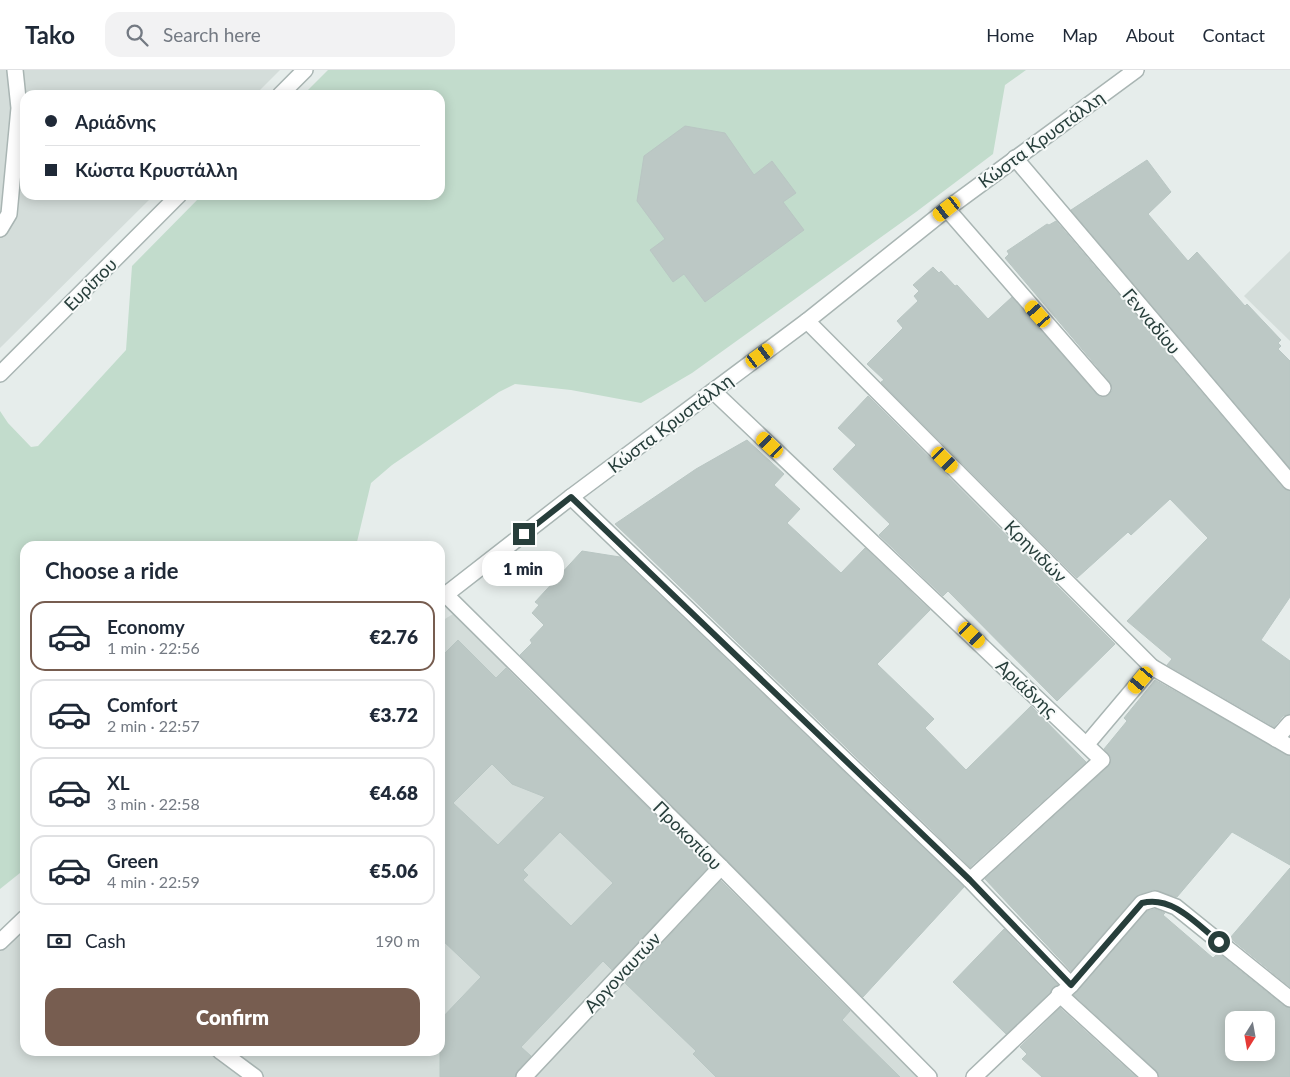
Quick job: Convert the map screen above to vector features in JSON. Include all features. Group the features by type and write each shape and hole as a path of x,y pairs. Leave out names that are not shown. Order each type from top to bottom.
{"street":[{"path":"0,229 9,214 19,108 15,70"},
{"path":"285,90 305,70"},
{"name":"Κώστα Κρυστάλλη","path":"445,595 571,497 807,321 947,209 1136,70"},
{"name":"Γενναδίου","path":"1015,158 1290,482"},
{"name":"Ευρίπου","path":"0,374 174,200"},
{"path":"947,209 1103,388"},
{"name":"Κρηνιδών","path":"807,321 1152,667 1290,747"},
{"name":"Αριάδνης","path":"713,391 1102,760 970,880"},
{"path":"571,497 970,880 1065,990 1150,1077"},
{"name":"Προκοπίου","path":"445,599 721,867 928,1077"},
{"path":"1086,744 1152,667"},
{"path":"1276,739 1290,723"},
{"name":"Αργοναυτών","path":"524,1077 721,867"},
{"path":"974,1077 1065,990 1142,903 1155,900 1176,907 1290,999"},
{"path":"3,934 20,922"},
{"path":"227,1056 255,1077"}],"shaded area":[{"path":"0,70 280,70 260,90 20,90 20,200 149,200 0,348"},
{"path":"1290,251 1290,341 1244,296"},
{"path":"453,614 919,1077 0,1077 0,942 20,929 20,1056 445,1056 445,619"}],"green space":[{"path":"328,70 1026,70 1005,85 993,154 916,212 692,373 641,403 571,390 515,384 499,392 392,465 371,483 357,541 20,541 20,873 0,889 0,411 8,423 31,447 38,446 126,350 132,266 197,200 445,200 445,90 308,90"}],"building":[{"path":"685,126 725,133 754,175 772,161 796,193 783,202 804,230 705,302 684,274 673,282 650,250 665,239 637,201 644,156"},
{"path":"1147,160 1171,192 1148,214 1188,261 1197,252 1245,306 1247,304 1281,340 1278,343 1281,346 1278,349 1290,361 1290,468 1071,210"},
{"path":"1056,221 1283,488 1290,491 1290,597 1261,640 1290,661 1290,714 1283,716 1274,727 1167,665 1172,659 1127,621 1208,538 1170,499 1131,535 1128,532 1077,578 881,382 884,380 867,364 903,328 897,321 918,301 914,296 919,291 913,285 933,267 939,273 941,271 955,286 957,285 988,319 1012,297 1096,394 1100,397 1109,395 1112,391 1110,382 1005,258 1009,254 1007,251 1047,224 1049,225"},
{"path":"868,396 1115,644 1057,701 948,591 943,596 879,535 890,524 833,469 856,445 838,428"},
{"path":"747,440 784,474 774,485 800,509 787,523 841,573 865,548 930,610 877,664 934,719 925,728 966,770 1031,706 1086,762 970,867 615,524 696,469"},
{"path":"582,551 620,557 964,887 863,997 520,655 532,643 530,640 544,625 532,613 539,605 535,602"},
{"path":"458,640 496,678 506,668 708,867 612,970 603,961 521,1047 531,1056 517,1071 515,1077 440,1077 440,1056 445,1056 445,1015 481,977 445,943 445,653","holes":["492,764 512,784 545,797 498,845 453,803","560,832 613,883 571,926 523,880 528,875 523,870"]},
{"path":"1155,680 1290,756 1290,865 1232,832 1177,897 1153,890 1135,897 1071,971 985,879 1108,767 1111,758 1104,749 1127,721 1124,718"},
{"path":"1290,868 1290,987 1230,938"},
{"path":"721,881 850,1011 842,1020 900,1077 716,1077 693,1054 696,1051 625,983"},
{"path":"1155,909 1165,913 1163,915 1213,958 1218,953 1284,1006 1290,1008 1290,1077 1159,1077 1156,1070 1074,995 1147,911"},
{"path":"1004,929 1058,985 1006,1034 953,982"},
{"path":"1060,1008 1136,1077 1042,1077 1022,1059 1027,1054 1020,1047"}],"route":[{"path":"524,534 571,497 970,880 1071,985 1142,903 1155,900 1176,907 1219,942"}]}
